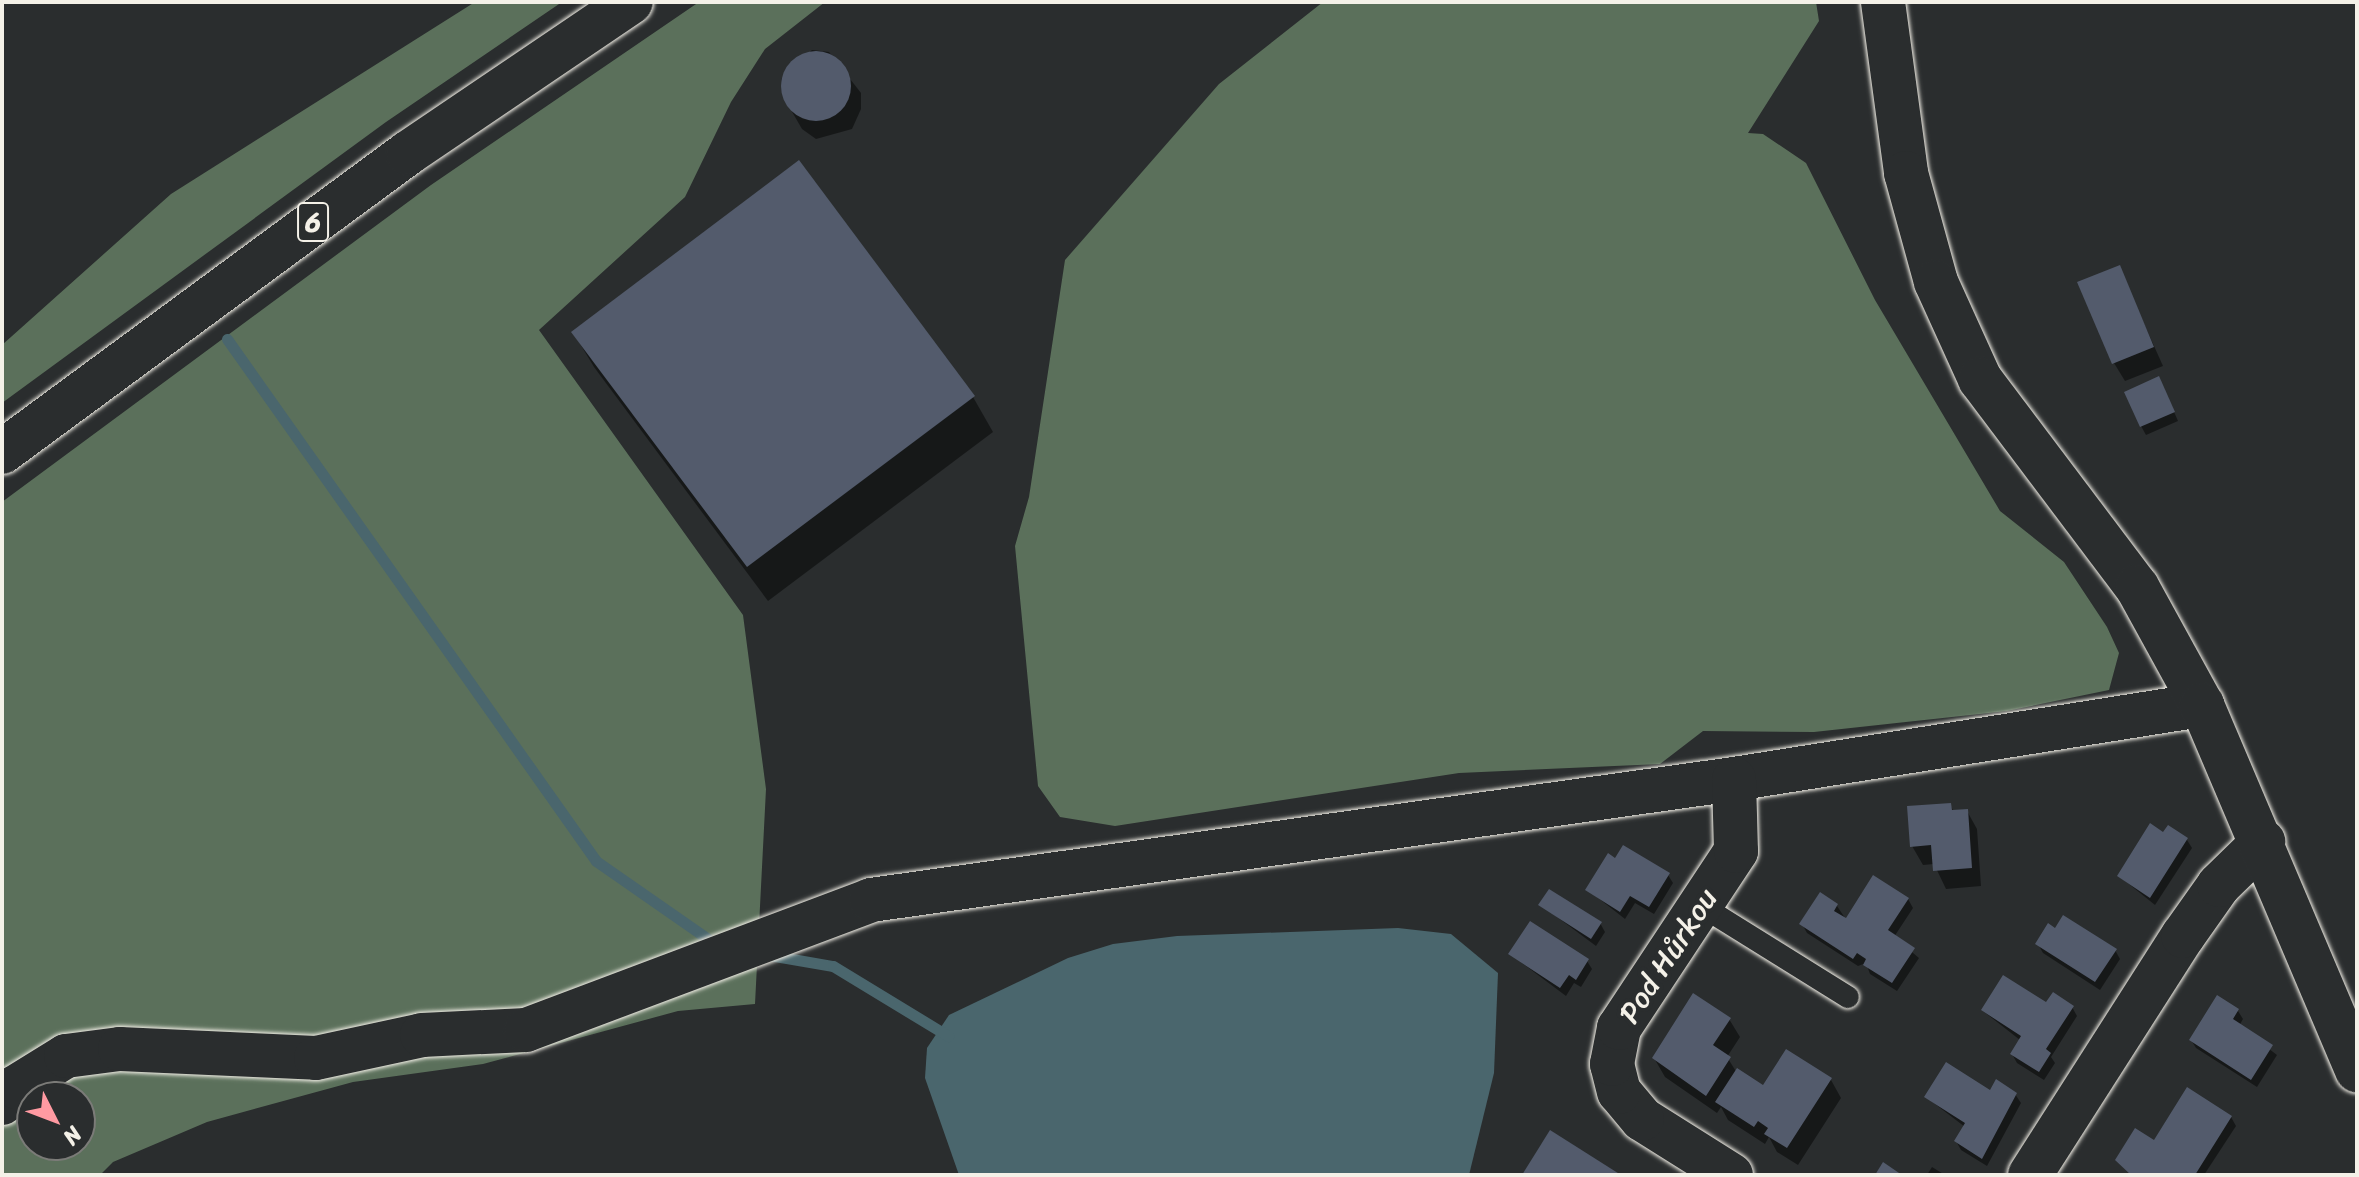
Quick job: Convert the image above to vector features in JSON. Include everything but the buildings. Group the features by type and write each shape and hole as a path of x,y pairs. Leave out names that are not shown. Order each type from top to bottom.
{"street":[{"name":"6","path":"2,452 370,180 631,2"},
{"path":"1883,2 1906,173 1936,282 1980,379 2137,587 2202,705 2263,842 2351,1055"},
{"path":"2,1103 16,1087 66,1056 120,1049 316,1058 422,1035 526,1030 871,900 1734,779 2202,705"},
{"name":"Pod Hůrkou","path":"1731,1175 1642,1119 1619,1092 1612,1064 1619,1028 1736,851 1734,779"},
{"path":"2030,1175 2183,936 2219,885 2263,842"}],"lane":[{"path":"1700,905 1848,997"}],"green space":[{"path":"475,2 562,2 386,122 2,403 2,345 171,194"},
{"path":"699,2 825,2 765,49 731,102 685,197 539,330 743,615 766,789 755,1004 678,1011 483,1064 353,1082 207,1122 113,1162 100,1175 2,1175 2,502 431,185"},
{"path":"1323,2 1816,2 1819,21 1748,133 1763,134 1806,163 1875,300 2000,511 2064,562 2107,627 2119,653 2109,690 2007,711 1814,732 1703,731 1660,764 1459,773 1115,826 1060,817 1038,786 1015,546 1029,497 1065,260 1219,84"}],"water":[{"path":"1398,928 1451,934 1498,973 1494,1073 1469,1175 959,1175 925,1078 927,1048 949,1015 1068,958 1113,944 1177,936"}],"waterway":[{"path":"227,339 596,861 717,945"},
{"path":"769,955 833,966 948,1036"}]}
